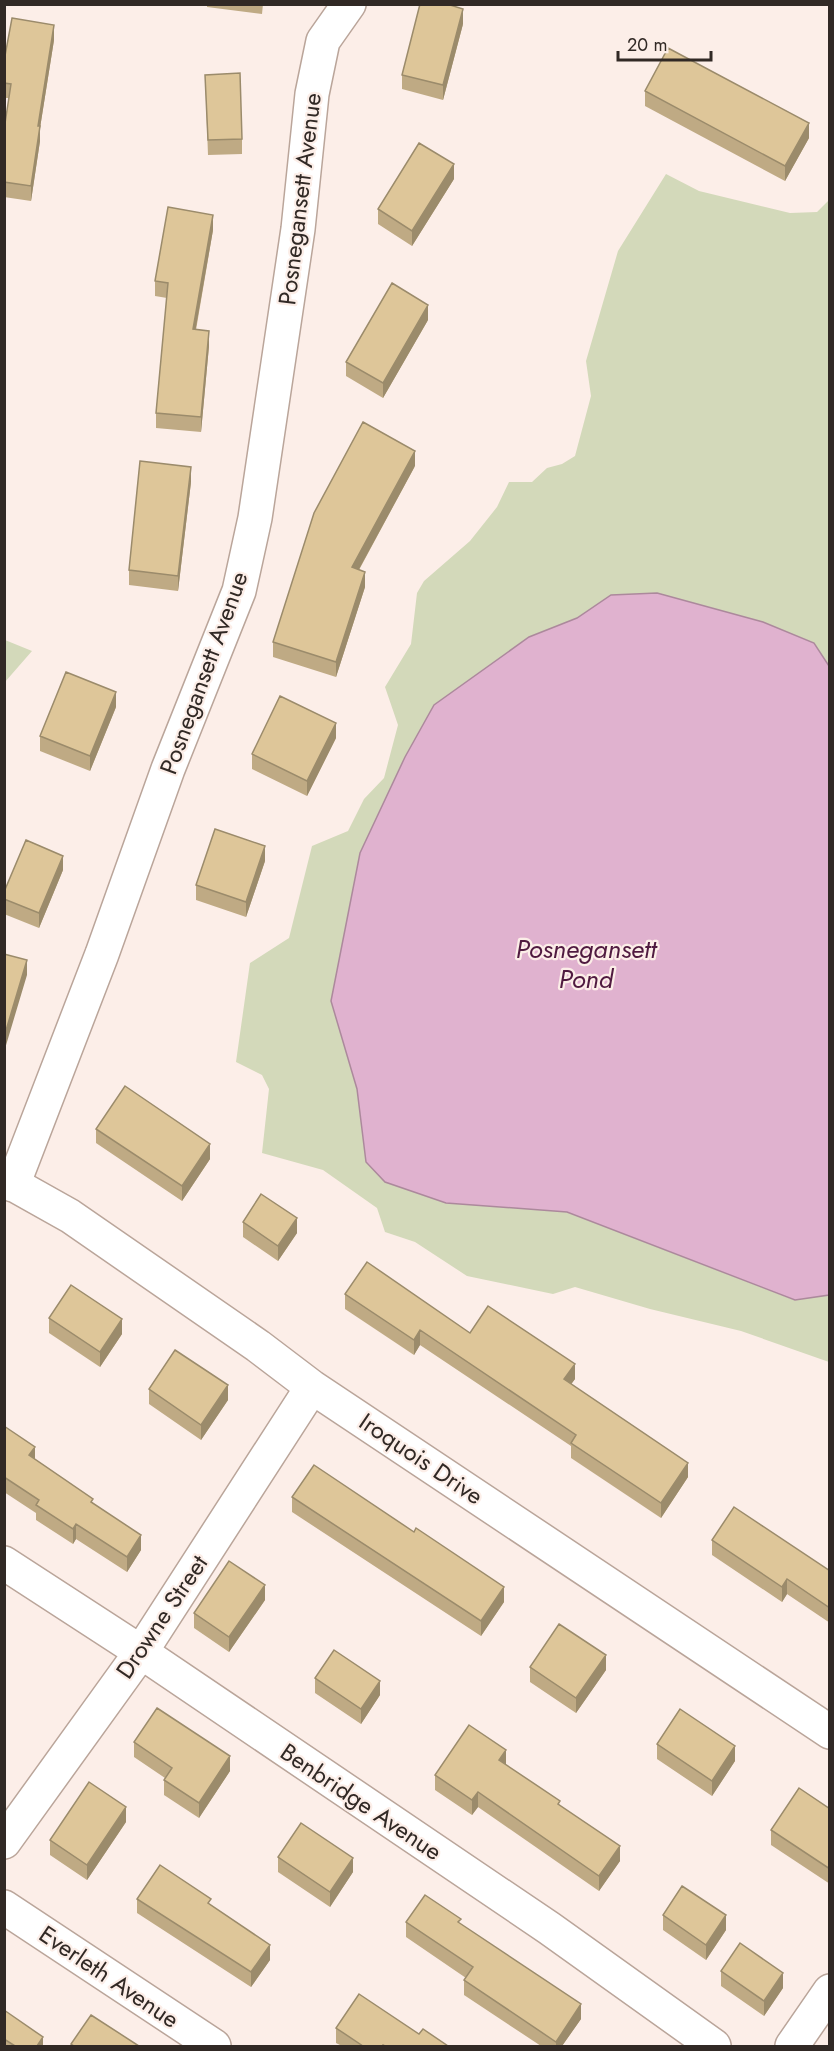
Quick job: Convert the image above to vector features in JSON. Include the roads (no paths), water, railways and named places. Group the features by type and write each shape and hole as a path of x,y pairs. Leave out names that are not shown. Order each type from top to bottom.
{"street":[{"name":"Posnegansett Avenue","path":"9,1182 102,954 168,769 239,591 255,518 298,229 312,94 323,41 349,4"},
{"name":"Iroquois Drive","path":"9,1182 70,1216 258,1346 312,1387 830,1732"},
{"name":"Drowne Street","path":"4,1842 141,1652 312,1387"},
{"name":"Benbridge Avenue","path":"4,1563 141,1652 549,1928 714,2046"},
{"name":"Everleth Avenue","path":"4,1907 214,2046"},
{"path":"792,2046 830,1991"}],"water":[{"name":"Posnegansett Pond","path":"657,593 763,622 814,643 829,666 829,1295 795,1300 567,1212 446,1203 385,1182 366,1162 357,1089 331,1001 360,853 405,757 434,705 529,637 577,618 611,595"}]}
